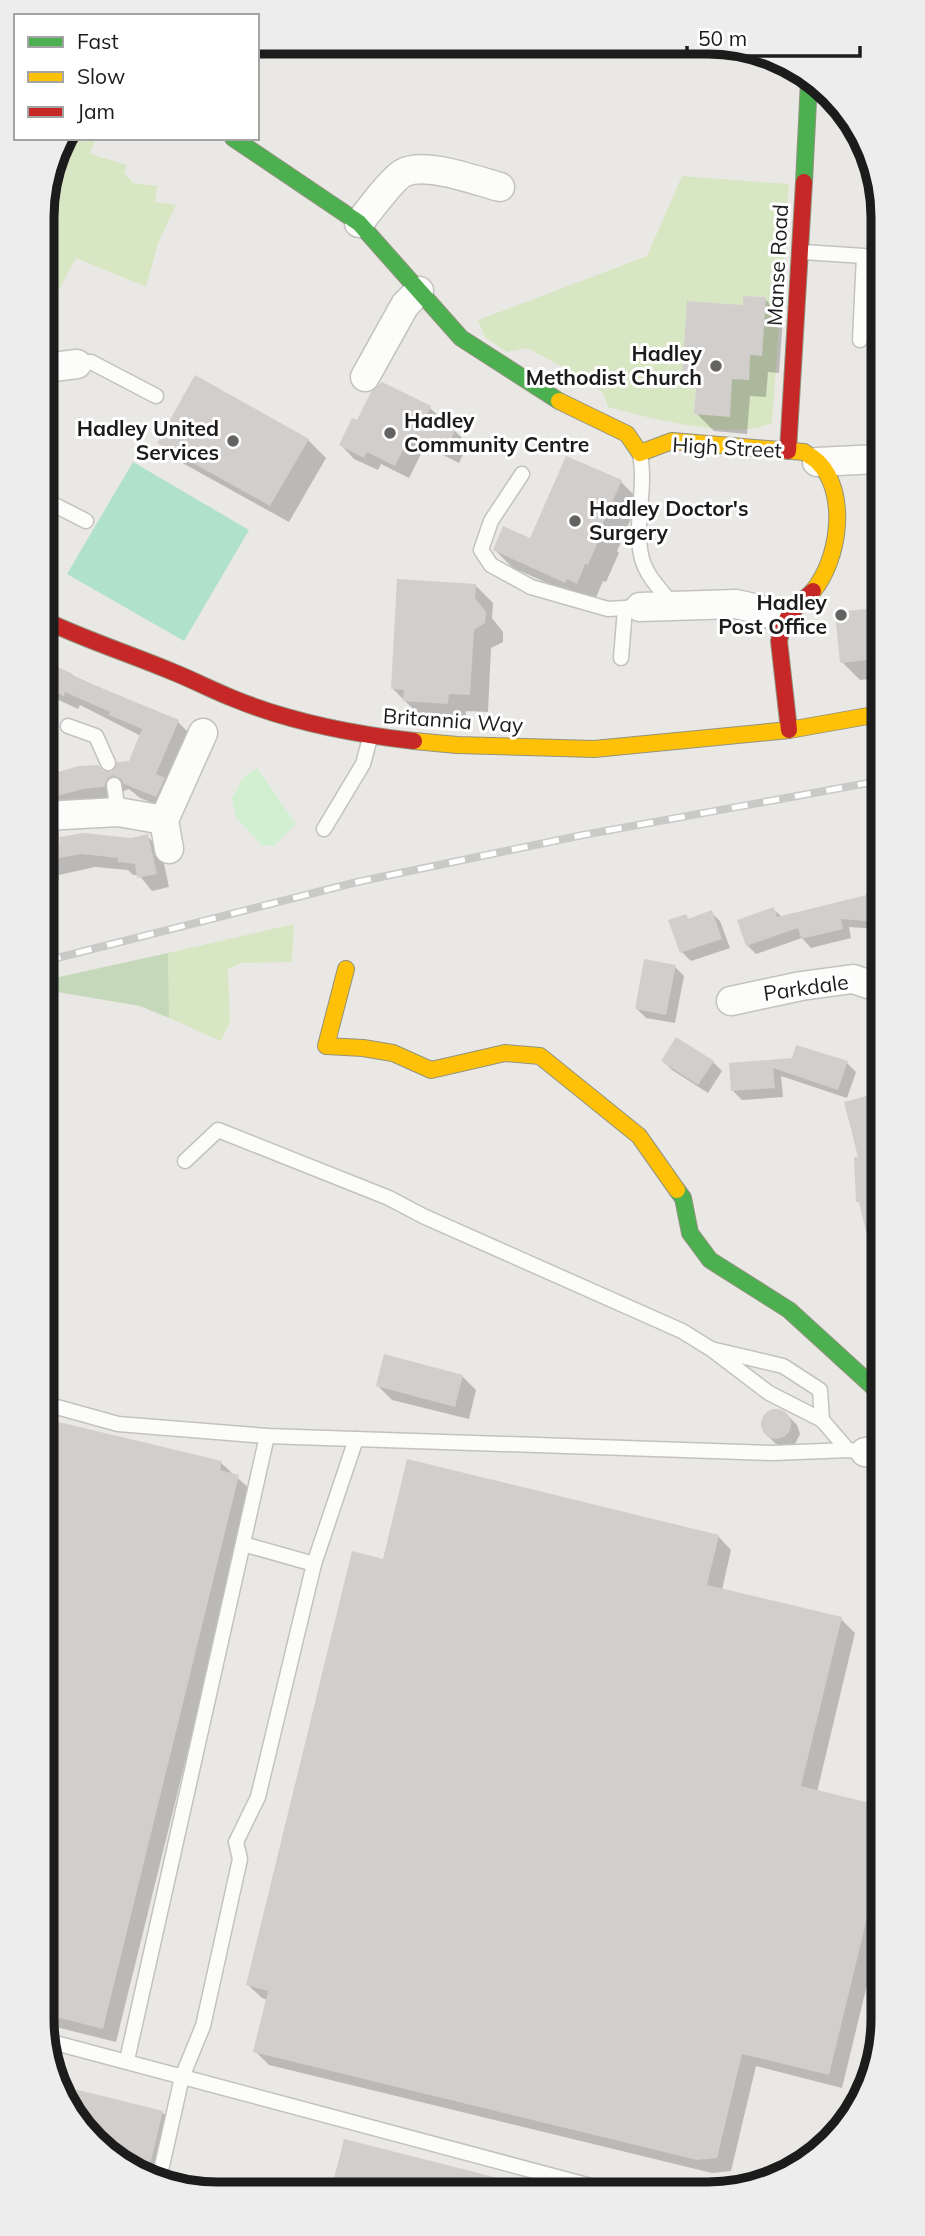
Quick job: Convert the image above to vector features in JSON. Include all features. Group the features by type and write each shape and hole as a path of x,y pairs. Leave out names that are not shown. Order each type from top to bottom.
{"street":[{"name":"Manse Road","path":"788,451 801,252 808,89"},
{"path":"236,140 359,223 461,338 550,397 627,434 640,453"},
{"path":"359,223 402,173 419,169 500,187"},
{"path":"365,377 405,305 419,292"},
{"path":"55,367 77,364"},
{"name":"High Street","path":"640,453 672,441 788,451 811,455 817,462"},
{"path":"817,462 871,459"},
{"path":"789,730 779,641 783,619 820,583 836,538 834,492 829,478 817,462"},
{"path":"632,608 736,604 783,619"},
{"name":"Britannia Way","path":"55,625 233,699 299,720 371,736 457,745 594,750 789,730 871,715"},
{"path":"169,849 164,820 203,733"},
{"path":"55,815 116,799 164,820"},
{"path":"346,970 326,1046 393,1053 431,1070 505,1054 540,1056 639,1136 683,1198 690,1233 710,1260 789,1311 870,1384"},
{"name":"Parkdale","path":"731,1001 801,986 853,979 871,985"}],"lane":[{"path":"801,252 864,256 860,340"},
{"path":"77,364 92,362 156,396"},
{"path":"640,453 644,471 640,530 642,560 652,579 674,606"},
{"path":"523,474 491,521 481,550 491,565 531,587 608,609 632,608 621,658"},
{"path":"55,505 86,522"},
{"path":"68,726 96,736 108,763"},
{"path":"324,829 363,764 371,736"},
{"path":"185,1161 218,1130 389,1198 422,1216 682,1331 711,1349 769,1393 822,1420 865,1452"},
{"path":"711,1349 783,1366 820,1390 822,1420"},
{"path":"54,1407 118,1424 267,1436 773,1453 865,1452"},
{"path":"127,2060 267,1436"},
{"path":"161,2171 182,2077 203,2026 240,1859 236,1842 258,1797 314,1564 356,1439"},
{"path":"243,1544 314,1564"},
{"path":"57,2043 575,2182"}],"green space":[{"path":"74,140 95,140 90,154 127,165 124,173 133,183 157,186 155,202 176,205 158,243 146,287 76,258 55,297 55,207 60,175"},
{"path":"682,176 789,184 772,423 737,430 715,429 668,422 608,407 604,395 593,383 527,348 507,352 485,337 478,320 647,256","holes":["744,296 766,297 762,356 750,355 749,380 732,379 730,416 694,414 697,377 682,376 688,301 743,305"]},
{"path":"133,462 249,530 184,641 67,574"},
{"path":"257,768 296,824 274,846 261,845 236,817 232,798 243,778"},
{"path":"294,924 292,962 240,963 228,970 230,1022 221,1041 169,1018 168,953"},
{"path":"168,953 169,1018 140,1006 55,992 55,978"}],"building":[{"name":"Hadley Methodist Church","path":"743,296 766,297 762,356 750,355 749,380 732,379 730,417 694,414 697,377 682,376 687,301 743,305"},
{"name":"Hadley United Services","path":"195,375 309,439 270,506 157,443"},
{"path":"382,382 431,406 427,415 456,429 445,451 411,434 395,466 367,452 364,458 339,445 352,418 357,420 371,392"},
{"name":"Hadley Doctor's Surgery","path":"566,456 622,480 599,532 602,533 577,584 567,579 565,583 493,550 503,526 530,538"},
{"path":"397,579 476,584 475,598 486,612 485,623 474,630 470,695 449,694 448,704 403,701 404,690 391,689"},
{"path":"871,609 871,660 840,663 835,612"},
{"path":"55,666 73,674 72,676 179,720 156,774 165,778 156,797 124,784 113,775 108,778 104,787 55,797 55,773 79,766 98,765 103,771 112,771 117,762 129,761 142,729 65,692 64,696 55,692"},
{"path":"83,833 131,838 148,834 157,874 137,878 135,864 118,862 118,858 81,854 55,859 55,846 60,842 60,837"},
{"path":"871,894 871,921 841,919 843,929 801,939 798,928 746,946 737,920 774,907 777,917"},
{"path":"712,910 722,939 680,953 668,920 686,914 688,919"},
{"path":"644,959 676,965 666,1015 635,1009"},
{"path":"676,1037 714,1061 698,1085 661,1061"},
{"path":"796,1045 848,1061 838,1090 773,1068 775,1088 731,1091 729,1063 792,1058"},
{"path":"871,1097 870,1249 859,1202 856,1202 854,1157 858,1157 844,1102"},
{"path":"384,1354 463,1375 455,1407 376,1386"},
{"path":"776,1409 787,1413 791,1424 787,1435 776,1439 765,1435 761,1424 765,1413"},
{"path":"54,1421 222,1461 220,1470 239,1475 103,2029 54,2017"},
{"path":"407,1459 719,1535 707,1585 842,1617 801,1786 870,1803 870,1905 829,2075 742,2054 717,2158 697,2160 253,2052 268,1991 246,1985 352,1551 383,1559"},
{"path":"70,2088 163,2111 150,2165 142,2163 110,2141 82,2109"},
{"path":"344,2139 514,2182 333,2182"}],"railway":[{"path":"55,959 357,882 583,835 871,783"}],"traffic: fast":[{"path":"804,182 809,90"},
{"path":"236,140 359,223 461,338 559,401"},
{"path":"677,1190 683,1198 690,1233 710,1260 789,1310 870,1384"}],"traffic: slow":[{"path":"559,401 627,434 640,453 672,441 804,452 815,459 828,475 834,491 837,526 829,562 813,591"},
{"path":"414,741 594,749 789,730 871,715"},
{"path":"346,969 326,1046 393,1053 431,1070 505,1053 540,1056 639,1136 677,1190"}],"traffic: jam":[{"path":"788,451 804,182"},
{"path":"789,730 779,641 787,619 813,591"},
{"path":"55,625 276,714 344,731 414,741"}],"place":[{"name":"Hadley Methodist Church","path":"716,366"},
{"name":"Hadley Community Centre","path":"390,433"},
{"name":"Hadley United Services","path":"233,441"},
{"name":"Hadley Doctor's Surgery","path":"575,521"},
{"name":"Hadley Post Office","path":"841,615"}]}
